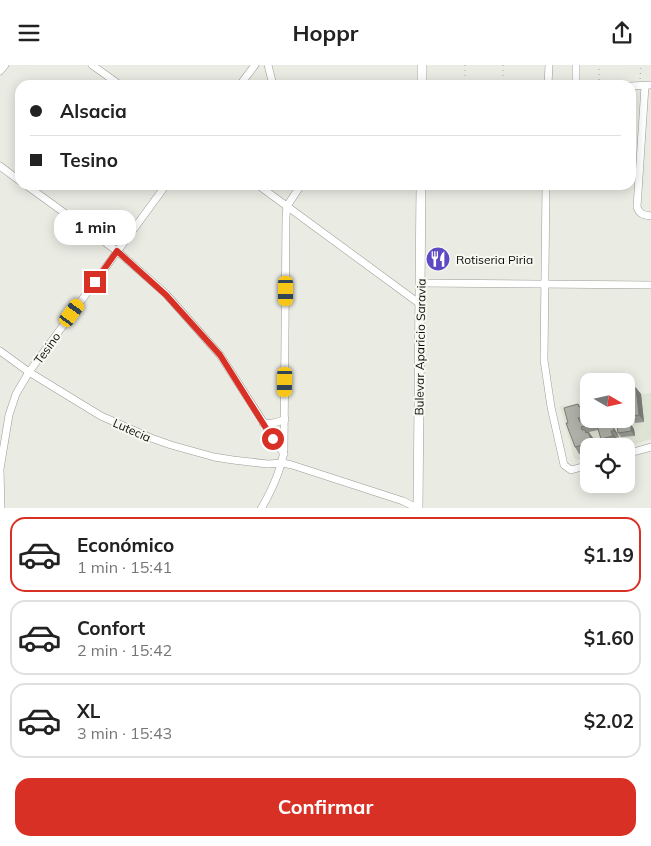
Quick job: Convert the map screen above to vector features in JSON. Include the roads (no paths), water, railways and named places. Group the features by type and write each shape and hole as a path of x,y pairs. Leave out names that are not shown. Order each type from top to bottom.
{"street":[{"path":"0,71 5,65"},
{"path":"92,65 113,80"},
{"path":"244,80 255,65"},
{"path":"268,65 272,80"},
{"path":"422,65 422,80"},
{"path":"548,80 549,65"},
{"path":"576,65 576,80"},
{"path":"641,86 638,207 639,212 643,215 651,216"},
{"path":"0,166 15,177"},
{"path":"33,190 117,251 166,295 220,355 284,454"},
{"name":"Tesino","path":"1,508 0,469 9,415 16,394 29,372 162,190"},
{"path":"265,190 420,304"},
{"path":"262,508 274,483 284,454 287,206 298,190"},
{"name":"Bulevar Aparicio Saravia","path":"418,508 421,190"},
{"path":"546,190 544,360 551,407 564,465 571,470 580,468"},
{"path":"420,283 651,285"},
{"name":"Lutecia","path":"0,351 29,372 101,416 151,438 214,457 292,465 403,501 418,508"},
{"path":"263,423 279,422 284,419"},
{"path":"635,451 651,447"}],"place":[{"name":"Rotiseria Piria","path":"438,259"}]}
